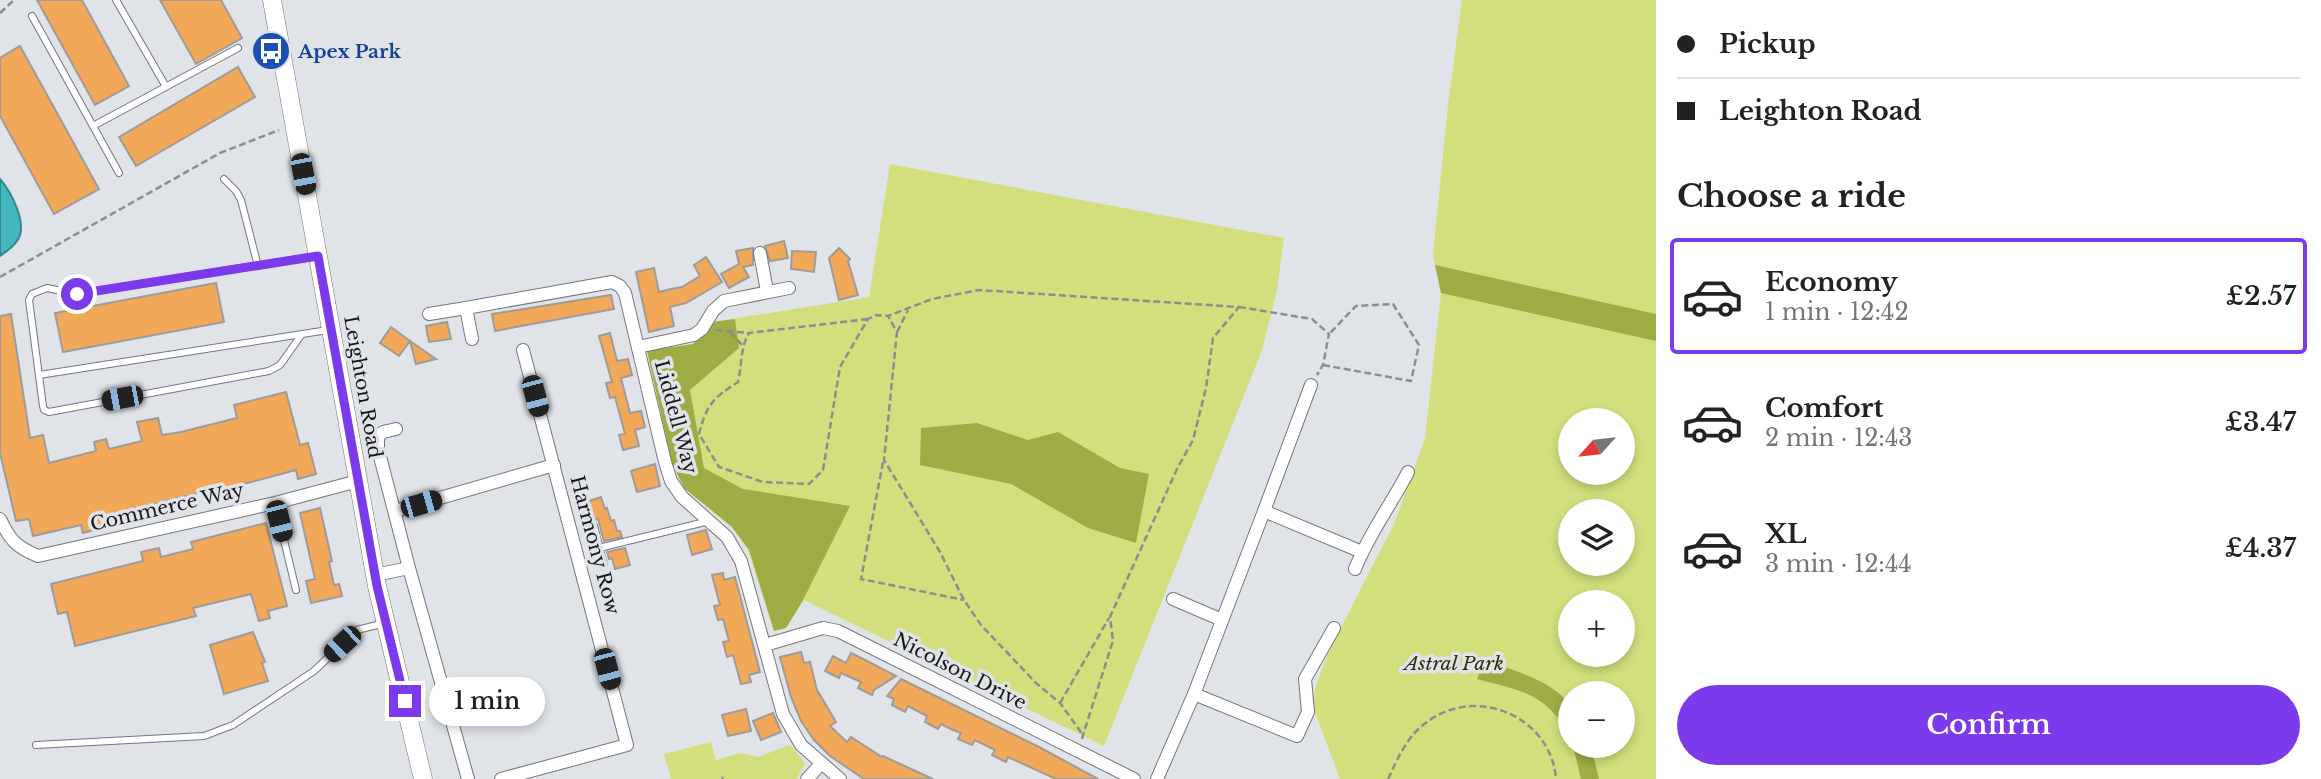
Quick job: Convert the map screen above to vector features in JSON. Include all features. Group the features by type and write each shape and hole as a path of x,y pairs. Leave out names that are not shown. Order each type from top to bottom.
{"street":[{"name":"Leighton Road","path":"272,0 375,575 424,779"},
{"path":"760,253 767,291"},
{"name":"Liddell Way","path":"429,314 611,282 620,286 625,293 671,481 682,497 727,537 741,561 783,714 802,745 840,779"},
{"path":"638,347 694,335 724,301 789,288"},
{"path":"466,308 472,338"},
{"name":"Harmony Row","path":"501,779 627,745 523,351"},
{"path":"1157,779 1194,694 1311,385"},
{"path":"396,429 383,432 377,443 468,779"},
{"path":"395,512 554,465"},
{"path":"1355,569 1408,472"},
{"name":"Commerce Way","path":"0,519 8,536 21,549 38,555 275,503 358,481"},
{"path":"1264,510 1362,552"},
{"path":"375,575 409,568"},
{"path":"1173,599 1222,620"},
{"name":"Nicolson Drive","path":"765,645 823,628 838,631 1130,778"},
{"path":"1194,694 1297,736 1308,712 1306,679 1334,628"},
{"path":"807,779 821,764"}],"lane":[{"path":"116,0 165,85"},
{"path":"32,16 119,173"},
{"path":"93,126 238,48"},
{"path":"223,179 241,200 258,266"},
{"path":"302,334 280,365 269,371 49,412 44,411 43,406 29,300 38,290 47,288 77,294 318,256"},
{"path":"39,375 332,329"},
{"path":"275,503 296,590"},
{"path":"600,548 709,521"},
{"path":"594,526 604,566"},
{"path":"36,746 204,736 233,725 314,671 356,630 387,622"}],"path":[{"path":"0,13 14,0"},
{"path":"0,277 220,153 285,127"},
{"path":"702,329 749,333 868,319 876,315 888,316 932,299 979,290 1239,307 1312,319 1329,334"},
{"path":"1311,385 1322,365 1329,334 1356,306 1392,304 1419,345 1411,381 1322,365"},
{"path":"1060,703 1110,617 1177,468 1193,440 1206,388 1213,338 1239,307"},
{"path":"908,308 897,332 884,460 861,579 964,600"},
{"path":"888,316 897,332"},
{"path":"749,333 742,345 743,361 738,382 713,398 699,434 719,467 763,482 809,484 823,470 840,367 868,319"},
{"path":"730,332 742,345"},
{"path":"884,460 981,625 1036,683 1060,703 1083,735 1113,640 1110,617"},
{"path":"1388,779 1402,750 1418,729 1450,709 1474,705 1502,709 1530,726 1543,741 1556,779"}],"green space":[{"name":"Astral Park","path":"1462,0 1656,0 1656,779 1340,779 1313,707 1315,689 1328,653 1394,524 1425,439 1441,293 1433,255"},
{"path":"890,164 1284,238 1277,291 1262,350 1104,746 804,600 786,628 774,631 748,550 732,527 684,488 672,463 647,351 693,344 713,322 869,297"},
{"path":"1435,265 1656,314 1656,341 1441,293"},
{"path":"735,319 739,348 690,390 704,468 743,489 850,506 786,628 774,631 749,550 732,527 684,488 672,463 647,351 693,344 713,322"},
{"path":"977,423 1028,440 1058,432 1120,468 1149,474 1136,543 1088,528 1011,484 920,465 921,428"},
{"path":"1485,660 1530,677 1558,693 1558,718 1542,702 1531,696 1477,679"},
{"path":"711,742 716,760 740,753 758,757 790,745 805,763 797,779 671,779 664,754"},
{"path":"1576,758 1594,758 1599,779 1581,779"}],"water":[{"path":"0,179 13,200 21,226 17,241 0,256"}],"building":[{"path":"37,0 82,0 129,86 95,105"},
{"path":"160,0 221,0 242,38 196,64"},
{"path":"20,46 99,189 54,214 0,116 0,58"},
{"path":"238,67 255,97 136,166 119,137"},
{"path":"784,241 788,258 770,261 765,246"},
{"path":"753,248 753,265 743,267 749,277 729,288 721,274 739,264 736,251"},
{"path":"839,248 850,259 848,261 858,295 839,300 829,258"},
{"path":"792,251 816,252 814,272 791,269"},
{"path":"706,257 722,282 686,303 670,307 674,326 649,332 636,272 654,268 659,292 682,287 700,276 694,265"},
{"path":"216,283 224,322 63,352 55,313"},
{"path":"611,295 614,309 495,331 492,314"},
{"path":"11,314 30,438 43,435 49,463 96,451 94,442 106,439 109,449 142,441 137,422 158,418 162,435 181,432 237,418 234,405 286,392 300,445 308,443 316,474 298,479 296,470 206,494 206,491 125,511 127,520 83,533 81,525 33,536 29,519 16,521 0,453 0,316"},
{"path":"447,322 451,339 429,342 426,326"},
{"path":"391,327 410,341 399,356 380,343"},
{"path":"610,333 617,361 628,359 632,375 621,378 630,413 641,411 645,427 635,430 639,446 623,450 619,435 625,434 615,397 610,398 606,383 612,382 599,336"},
{"path":"410,341 436,359 416,364"},
{"path":"655,464 660,486 637,492 631,471"},
{"path":"601,497 611,521 614,520 622,537 604,541 598,519 594,520 589,501"},
{"path":"320,508 332,561 329,562 334,585 339,584 342,596 311,603 306,581 315,579 300,513"},
{"path":"266,523 287,606 268,611 270,618 259,621 251,594 193,608 196,616 75,646 67,612 58,614 51,584 143,561 141,552 159,548 161,557 193,549 191,542"},
{"path":"706,530 712,549 692,555 687,535"},
{"path":"625,548 630,565 615,569 607,552"},
{"path":"723,573 724,580 735,577 760,672 749,675 751,682 741,684 733,655 727,657 723,642 729,641 723,619 718,620 714,606 720,605 712,575"},
{"path":"253,632 265,662 262,663 268,681 224,694 210,645"},
{"path":"801,652 804,663 810,662 817,690 836,722 830,726 847,742 851,737 882,757 933,779 864,779 830,756 814,740 801,721 791,697 780,657"},
{"path":"851,653 896,676 874,690 872,695 858,688 861,682 841,673 839,678 825,671 833,656 846,663"},
{"path":"901,679 1098,779 1056,779 1008,757 1006,762 992,755 995,750 975,740 972,745 958,739 961,733 941,724 938,729 925,722 927,716 908,706 905,712 892,705 894,699 887,696"},
{"path":"746,709 751,731 728,736 722,715"},
{"path":"773,713 781,732 761,740 753,721"}],"place":[{"name":"Apex Park","path":"271,51"}],"route":[{"path":"77,294 318,256 377,586 405,701"}]}
